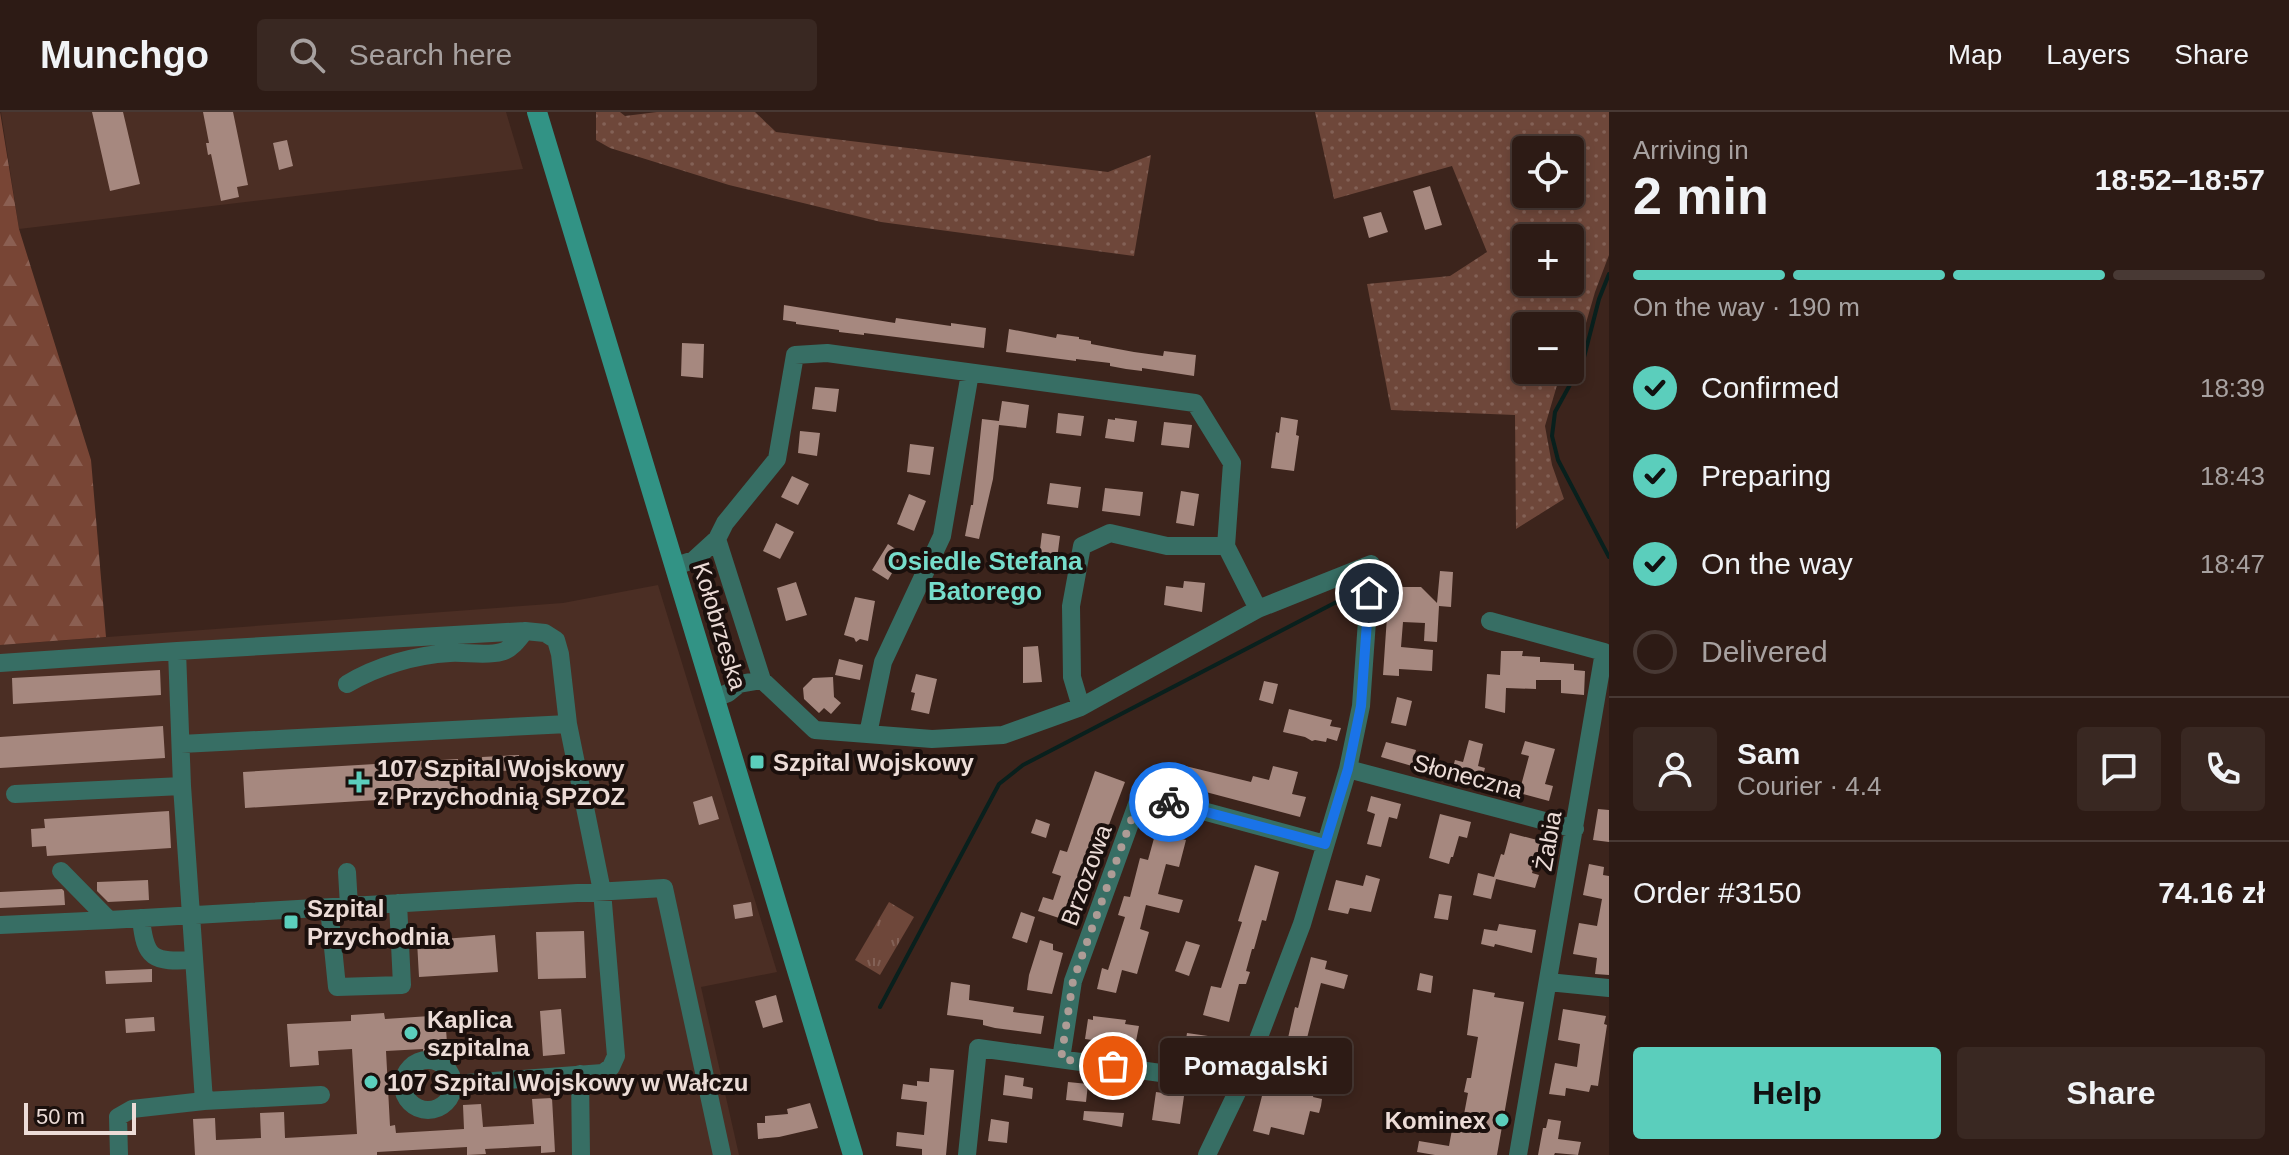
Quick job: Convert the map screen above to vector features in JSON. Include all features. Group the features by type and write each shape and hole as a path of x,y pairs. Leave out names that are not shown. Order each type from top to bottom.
{"main road":[{"name":"Kołobrzeska","path":"537,112 853,1155"}],"street":[{"path":"675,566 694,560 717,539 725,523 777,459 795,355 827,353 1195,403 1232,463 1226,546 1258,609"},
{"path":"868,734 883,662 942,536 970,373"},
{"path":"1081,707 1072,677 1071,606 1082,546 1110,533 1167,546 1226,546"},
{"path":"717,539 762,680 815,730 932,739 1003,735 1081,707 1258,609 1371,564 1361,706 1348,769 1302,924 1241,1084 1207,1155"},
{"name":"Żabia","path":"1490,621 1604,652 1518,1155"},
{"path":"347,684 362,675 418,657 502,652 525,631"},
{"path":"0,663 525,631 545,633 556,640 568,724 602,891 616,1056 611,1067 603,1073 454,1084"},
{"path":"177,651 182,786 204,1101"},
{"path":"715,698 739,684 762,680"},
{"path":"181,744 568,724"},
{"name":"Słoneczna","path":"1348,769 1575,829"},
{"path":"15,794 182,786"},
{"name":"Brzozowa","path":"1061,1059 1073,981 1137,804 1152,799 1177,804 1325,844"},
{"path":"61,871 109,920"},
{"path":"347,872 349,906"},
{"path":"0,925 664,888 722,1155"},
{"path":"329,908 337,987 402,985 398,903"},
{"path":"141,918 148,952 169,961 194,960"},
{"path":"1548,982 1609,988"},
{"path":"967,1155 978,1048 1241,1084"},
{"path":"580,1074 581,1155"},
{"path":"119,1155 118,1117 132,1109 204,1101 321,1095"}],"shaded area":[{"path":"1,112 506,112 523,169 19,229"},
{"name":"107 Szpital Wojskowy z Przychodnią SPZOZ","path":"658,585 777,972 701,987 739,1155 0,1155 0,645 563,603"}],"green space":[{"path":"0,112 19,229 91,460 106,637 0,645"},
{"path":"596,112 620,112 625,116 657,112 755,112 776,132 1108,172 1151,155 1134,256 881,222 729,185 610,148 596,140"},
{"path":"1315,112 1609,112 1609,255 1584,330 1584,312 1512,312 1512,384 1557,384 1545,426 1552,465 1564,499 1516,529 1515,415 1391,410 1367,284 1450,276 1487,252 1452,166 1334,199"},
{"path":"889,902 914,917 880,975 855,960"}],"building":[{"path":"92,112 123,112 140,184 110,191"},
{"path":"203,112 233,112 248,185 237,187 239,197 221,201 211,154 208,155"},
{"path":"287,140 293,166 279,170 273,143"},
{"path":"1430,186 1442,225 1425,230 1413,191"},
{"path":"1381,212 1388,232 1369,238 1363,217"},
{"path":"784,305 895,323 896,318 986,328 984,348 839,332 796,324 783,320"},
{"path":"1009,329 1056,338 1057,334 1079,337 1091,341 1091,344 1134,352 1163,356 1164,351 1196,355 1194,376 1006,352"},
{"path":"682,343 704,344 703,378 681,376"},
{"path":"815,387 839,389 836,412 812,409"},
{"path":"1002,401 1029,405 1026,428 999,425 993,479 979,539 965,536 973,505 982,419 999,421"},
{"path":"1058,413 1084,416 1081,436 1056,433"},
{"path":"1281,417 1298,420 1294,471 1271,468"},
{"path":"1108,419 1137,421 1134,442 1105,438"},
{"path":"1164,422 1192,425 1189,448 1161,445"},
{"path":"800,431 820,433 817,456 798,453"},
{"path":"910,444 934,447 930,475 907,472"},
{"path":"792,476 809,484 798,505 781,497"},
{"path":"1050,483 1081,487 1078,508 1047,504"},
{"path":"1105,488 1143,492 1140,516 1102,511"},
{"path":"1181,491 1199,494 1194,526 1176,523"},
{"path":"909,494 926,501 914,531 897,524"},
{"path":"776,523 794,532 780,559 763,551"},
{"path":"1042,533 1060,536 1057,559 1039,557"},
{"path":"888,544 903,554 888,580 872,570"},
{"path":"1440,571 1453,572 1451,607 1439,606 1437,642 1424,641 1425,623 1403,622 1401,647 1433,650 1432,671 1399,669 1399,676 1383,675 1389,587 1421,587 1437,603"},
{"path":"1184,581 1205,583 1202,612 1164,605 1166,586 1183,588"},
{"path":"796,582 807,615 786,621 777,588"},
{"path":"855,597 875,601 868,641 860,639 856,642 854,638 844,635"},
{"path":"1038,646 1042,682 1023,683 1023,647"},
{"path":"1501,651 1523,651 1522,656 1540,657 1540,662 1574,664 1574,670 1585,671 1584,695 1561,693 1561,680 1536,680 1536,689 1506,688 1505,713 1485,708 1487,674 1500,675"},
{"path":"839,659 863,665 860,680 835,675"},
{"path":"160,670 161,695 13,704 12,678"},
{"path":"916,674 937,679 929,714 911,710 915,693 911,692"},
{"path":"833,677 834,697 841,703 831,714 824,708 819,713 804,699 803,688 813,678"},
{"path":"1264,681 1278,684 1273,704 1259,700"},
{"path":"1397,697 1412,701 1406,726 1391,723"},
{"path":"1289,709 1332,720 1330,726 1341,728 1337,741 1327,738 1326,742 1312,741 1283,732"},
{"path":"163,726 165,758 0,768 0,737"},
{"path":"1469,740 1483,744 1478,766 1485,768 1481,783 1451,775 1455,760 1463,762"},
{"path":"1525,741 1555,749 1545,784 1553,786 1549,801 1519,793 1529,756 1521,754"},
{"path":"1386,742 1416,750 1412,766 1381,757"},
{"path":"519,755 520,770 483,772 482,757"},
{"path":"458,759 460,795 245,808 243,772"},
{"path":"1173,763 1251,782 1253,776 1269,780 1273,766 1298,772 1292,794 1306,797 1300,817 1168,782"},
{"path":"1095,771 1125,782 1101,846 1092,843 1082,881 1088,883 1078,910 1072,908 1068,921 1038,911 1043,897 1053,900 1061,876 1052,873 1060,850 1067,852"},
{"path":"712,796 719,819 699,825 693,802"},
{"path":"1371,796 1401,804 1397,819 1389,817 1381,847 1367,844 1375,814 1367,811"},
{"path":"1598,809 1609,810 1609,842 1593,840"},
{"path":"169,811 171,848 47,856 46,846 32,847 31,829 45,828 44,819"},
{"path":"1440,814 1471,822 1467,838 1459,836 1449,864 1429,858"},
{"path":"1036,819 1050,824 1046,838 1031,833"},
{"path":"1165,826 1184,831 1182,839 1186,840 1179,867 1166,864 1158,894 1183,900 1179,913 1146,905 1140,929 1149,932 1137,974 1122,970 1116,993 1097,989 1102,968 1108,970 1125,917 1118,915 1124,896 1130,897 1140,858 1148,860 1156,831 1163,833"},
{"path":"1510,833 1541,841 1532,873 1539,875 1535,888 1496,879 1491,899 1473,895 1478,873 1494,877"},
{"path":"1589,864 1604,867 1603,875 1609,876 1609,975 1595,974 1597,958 1573,954 1579,923 1597,926 1602,899 1583,895"},
{"path":"1255,865 1279,872 1266,921 1262,920 1252,949 1246,984 1239,984 1229,1022 1203,1015 1211,986 1221,988 1242,922 1238,921"},
{"path":"1366,875 1380,879 1371,912 1350,908 1348,914 1328,910 1336,880 1363,886"},
{"path":"148,880 149,900 108,902 97,891 97,882"},
{"path":"62,889 65,905 0,908 0,892"},
{"path":"1439,894 1452,896 1448,920 1434,918"},
{"path":"751,902 753,916 735,919 733,905"},
{"path":"1021,912 1035,917 1027,943 1012,938"},
{"path":"1499,924 1536,930 1532,953 1495,944 1494,947 1481,944 1484,929 1497,931"},
{"path":"584,931 586,978 538,979 536,932"},
{"path":"495,935 498,972 419,977 417,941"},
{"path":"1040,940 1053,944 1053,950 1063,953 1052,994 1027,990"},
{"path":"1186,941 1200,945 1189,976 1175,971"},
{"path":"1311,957 1327,961 1325,969 1348,975 1344,989 1321,983 1306,1042 1288,1038"},
{"path":"152,969 152,982 106,984 105,971"},
{"path":"1420,973 1433,976 1431,993 1417,990"},
{"path":"951,982 970,985 969,1000 1014,1007 1013,1012 1044,1016 1041,1034 995,1028 983,1025 983,1020 947,1015"},
{"path":"1473,989 1495,993 1494,997 1524,1002 1497,1155 1417,1152 1419,1141 1449,1146 1453,1124 1462,1125 1468,1093 1464,1092 1467,1078 1471,1078 1478,1037 1467,1035"},
{"path":"776,995 783,1022 763,1028 755,1001"},
{"path":"561,1009 565,1054 543,1056 540,1011"},
{"path":"1563,1009 1606,1016 1604,1024 1607,1025 1598,1086 1591,1085 1589,1092 1566,1088 1565,1096 1549,1094 1555,1063 1577,1067 1580,1044 1558,1040"},
{"name":"107 Szpital Wojskowy w Wałczu","path":"384,1013 385,1019 445,1015 448,1057 424,1058 423,1049 386,1051 390,1126 395,1125 396,1133 464,1129 463,1105 481,1104 483,1127 534,1124 532,1099 552,1098 555,1152 541,1153 541,1146 485,1149 486,1154 467,1155 467,1147 377,1152 377,1155 195,1155 193,1119 215,1118 216,1140 261,1138 260,1113 284,1112 285,1138 357,1134 352,1049 318,1051 319,1065 290,1067 287,1024 351,1021 351,1015"},
{"path":"1093,1016 1126,1020 1125,1024 1139,1026 1135,1046 1085,1039 1088,1019 1093,1020"},
{"path":"154,1017 155,1031 126,1033 125,1019"},
{"path":"1187,1033 1208,1036 1205,1055 1184,1052"},
{"path":"1273,1053 1288,1056 1286,1064 1300,1067 1298,1075 1317,1080 1313,1097 1322,1099 1321,1106 1319,1113 1310,1111 1304,1135 1271,1127 1269,1135 1253,1131"},
{"path":"930,1068 954,1070 946,1155 922,1155 922,1149 896,1146 897,1132 924,1135 927,1102 901,1099 903,1084 917,1086 917,1081 929,1082"},
{"path":"1005,1075 1024,1078 1023,1086 1033,1088 1032,1099 1003,1095"},
{"path":"1068,1082 1088,1084 1086,1102 1066,1100"},
{"path":"1156,1092 1184,1096 1180,1124 1152,1120"},
{"path":"810,1103 818,1128 758,1139 757,1123 765,1123 765,1116 788,1114 787,1109"},
{"path":"1084,1111 1124,1113 1122,1127 1083,1120"},
{"path":"991,1119 1009,1122 1007,1143 988,1141"},
{"path":"1548,1119 1561,1121 1558,1139 1581,1142 1578,1155 1538,1155 1543,1128 1546,1128"}],"waterway":[{"path":"1609,274 1599,299 1583,361 1555,412 1552,436 1558,460 1609,557"},
{"path":"880,1007 999,784 1023,765 1346,597"}],"way so far":[{"path":"1113,1066 1061,1059 1073,981 1137,804 1152,799 1169,802"}],"place":[{"name":"Szpital Wojskowy","path":"757,762"},
{"name":"107 Szpital Wojskowy z Przychodnią SPZOZ","path":"359,782"},
{"name":"Szpital Przychodnia","path":"291,922"},
{"name":"Kaplica szpitalna","path":"411,1033"},
{"name":"Pomagalski","path":"1113,1066"},
{"name":"107 Szpital Wojskowy w Wałczu","path":"371,1082"},
{"name":"Kominex","path":"1502,1120"}],"district":[{"name":"Osiedle Stefana Batorego","path":"985,576"}],"route":[{"path":"1169,802 1325,844 1348,769 1361,706 1369,593"}]}
